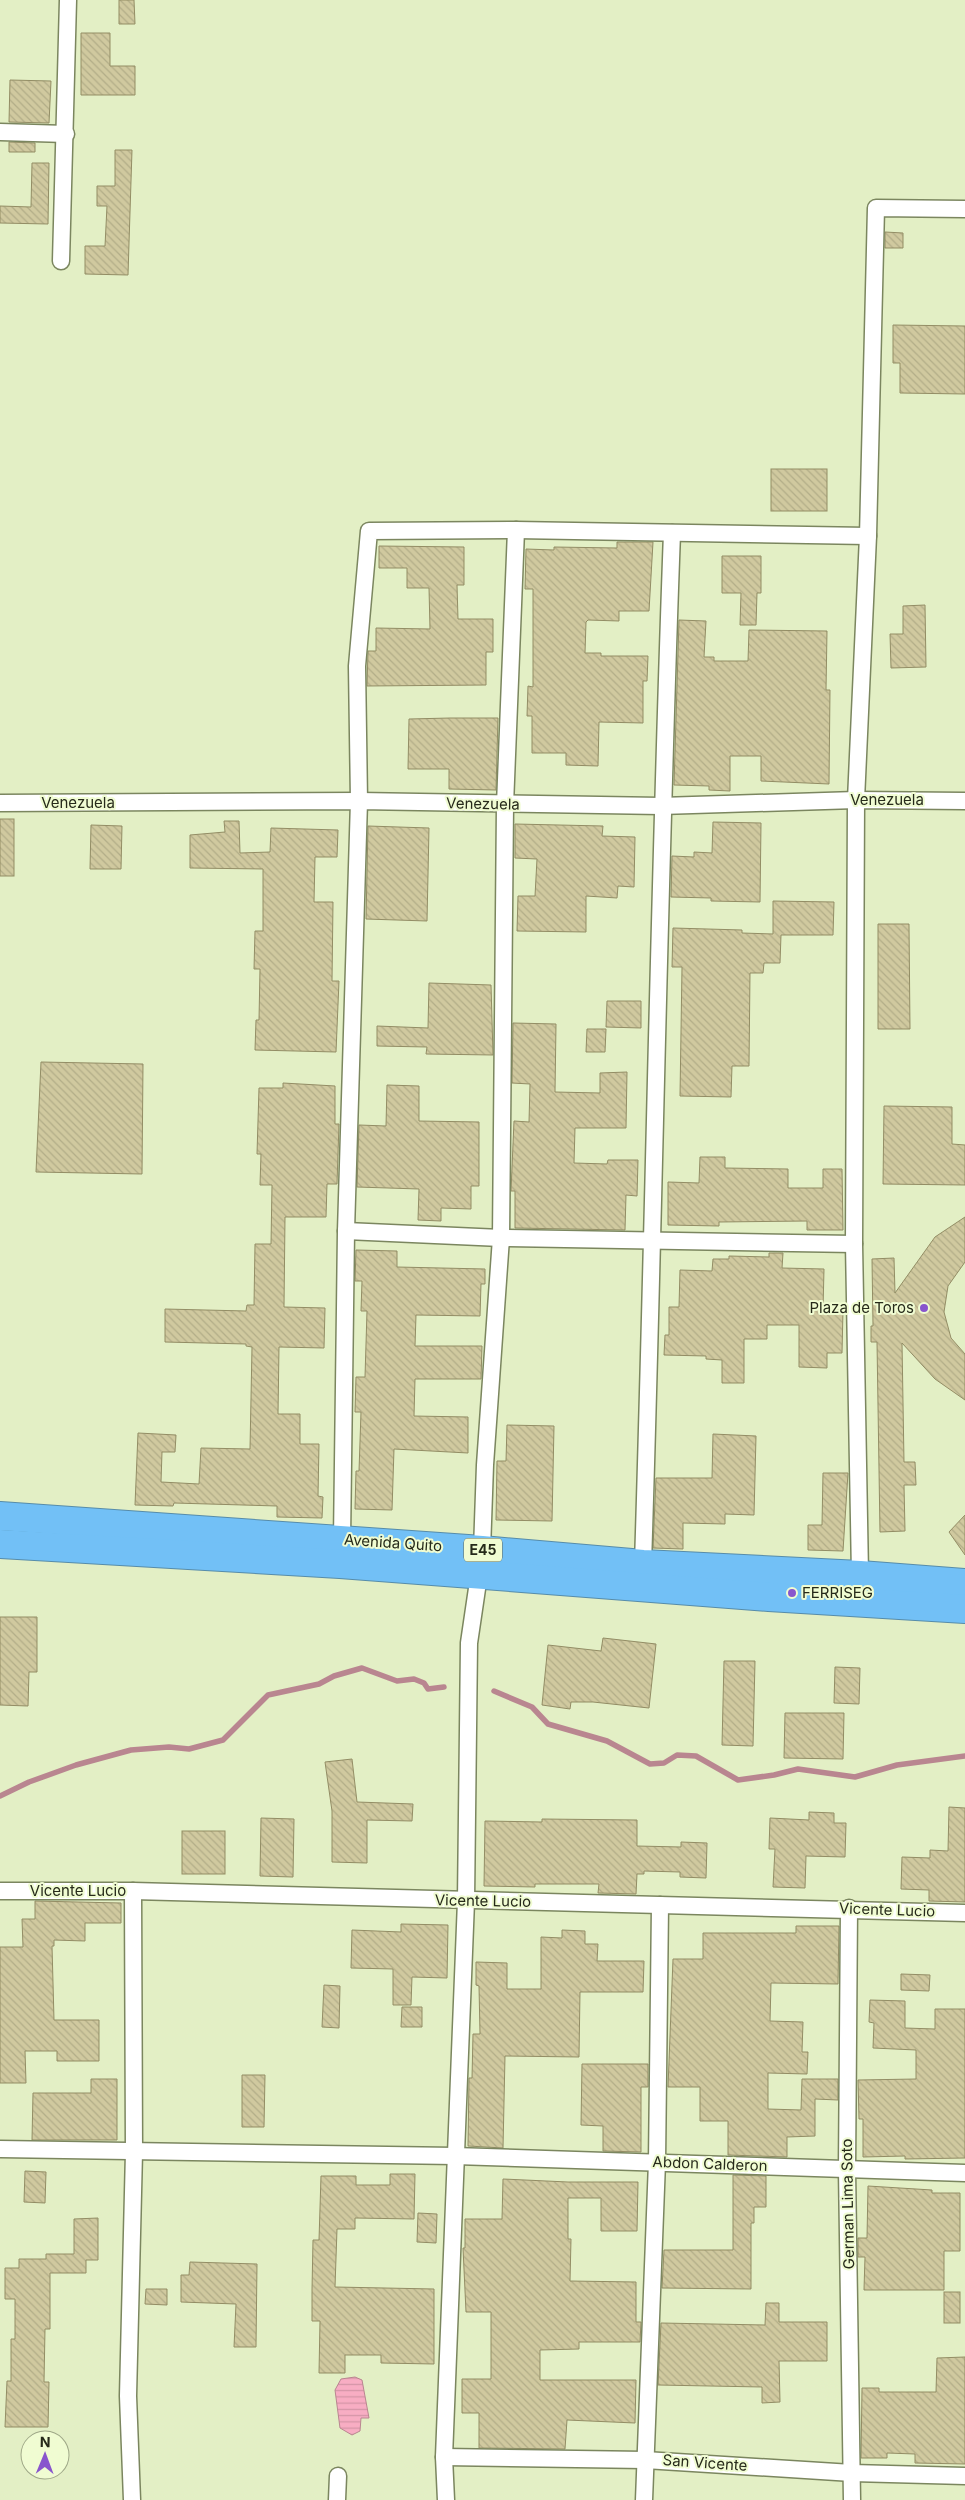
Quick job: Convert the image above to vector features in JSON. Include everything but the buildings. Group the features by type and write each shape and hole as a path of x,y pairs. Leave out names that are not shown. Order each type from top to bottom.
{"highway":[{"name":"Avenida Quito","path":"0,1516 342,1540 481,1562 965,1609"},
{"name":"Avenida Quito","path":"0,1544 340,1564 481,1562 643,1564 860,1575 965,1583"}],"street":[{"path":"61,261 66,134 68,0"},
{"path":"0,132 66,134"},
{"path":"860,1575 854,1244 856,800 868,536 876,208 965,210"},
{"path":"342,1540 346,1231 359,802 357,666 369,530 516,530 868,536"},
{"path":"446,2500 444,2457 466,1901 469,1643 481,1562 485,1465 501,1238 505,805 516,530"},
{"path":"643,1564 653,1242 661,806 672,533"},
{"name":"Venezuela","path":"0,803 359,802 661,806 856,800 965,801"},
{"path":"346,1231 653,1242 854,1244"},
{"name":"Vicente Lucio","path":"0,1891 133,1891 466,1901 850,1908 965,1913"},
{"path":"132,2500 128,2396 134,2152 133,1891"},
{"path":"644,2500 657,2162 660,1905"},
{"name":"German Lima Soto","path":"850,1908 847,2170 852,2500"},
{"name":"Abdon Calderon","path":"0,2149 455,2156 965,2173"},
{"name":"San Vicente","path":"444,2457 645,2460 852,2472 965,2476"},
{"path":"338,2476 338,2500"}],"shaded area":[{"path":"355,2377 362,2380 369,2418 361,2418 360,2431 352,2435 340,2428 335,2390 341,2379"}],"waterway":[{"path":"0,1796 29,1782 76,1765 131,1750 169,1747 189,1749 223,1740 268,1695 319,1684 334,1676 362,1668 397,1681 414,1679 424,1683 428,1689 444,1687"},
{"path":"494,1691 532,1707 548,1724 607,1741 650,1764 664,1763 677,1755 696,1756 738,1780 774,1775 798,1769 855,1777 897,1765 965,1756"}],"place":[{"name":"Plaza de Toros","path":"924,1308"},
{"name":"FERRISEG","path":"792,1593"}]}
